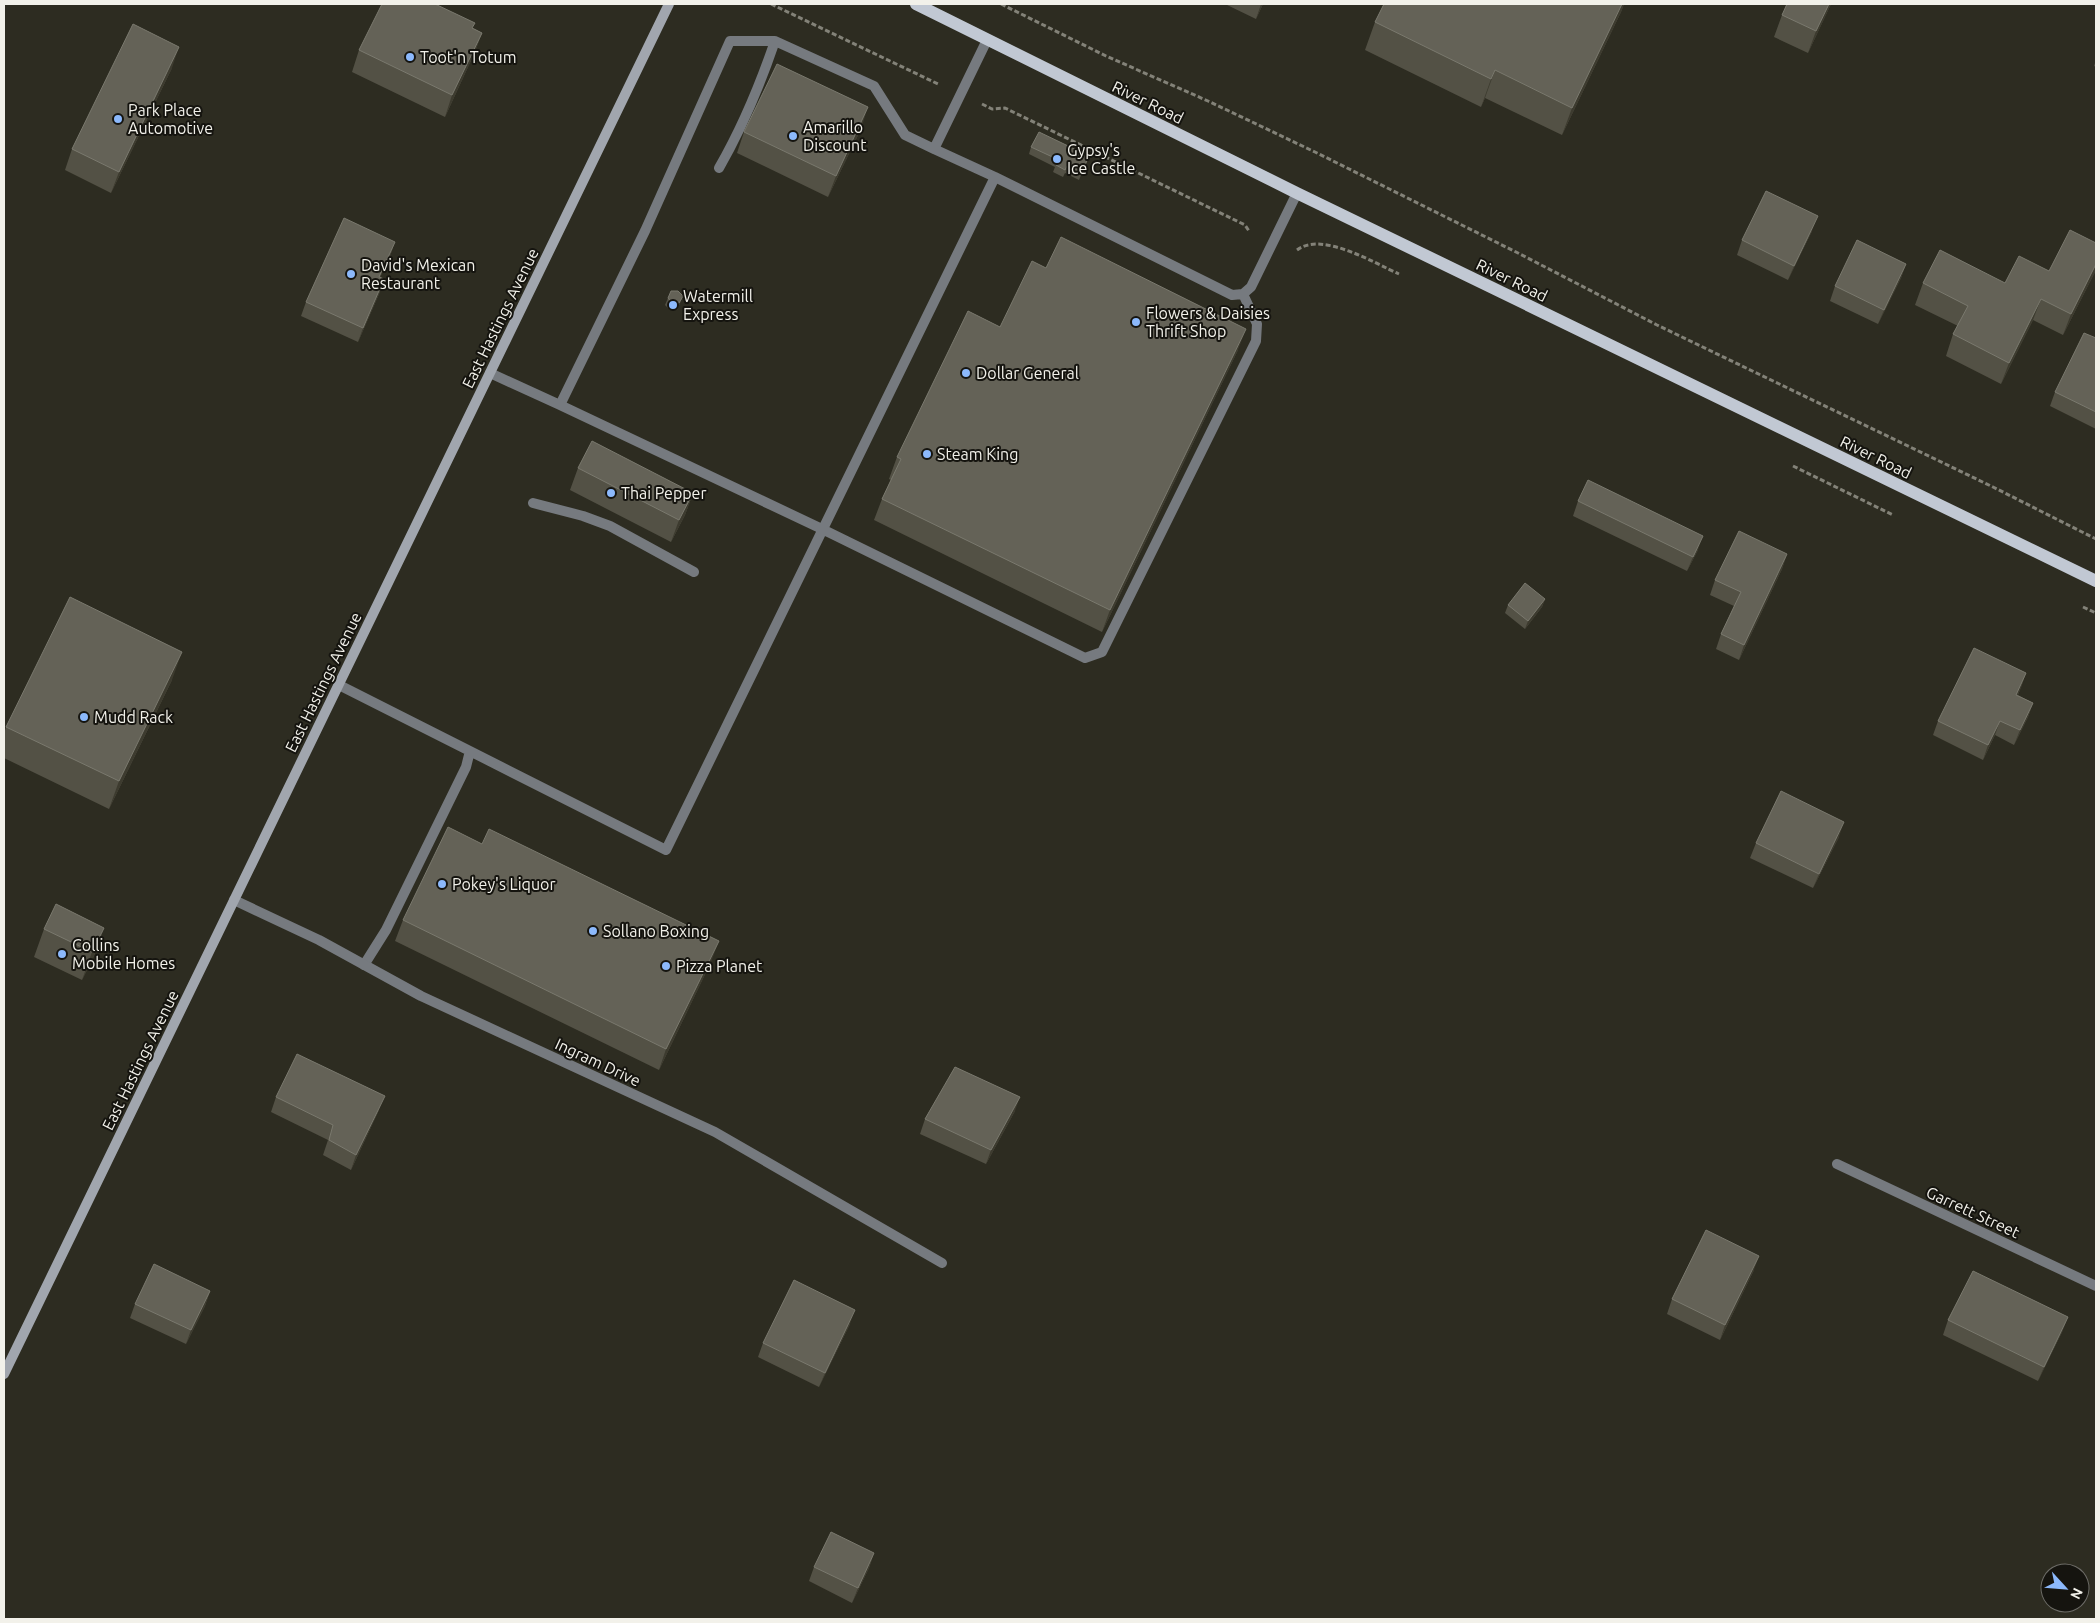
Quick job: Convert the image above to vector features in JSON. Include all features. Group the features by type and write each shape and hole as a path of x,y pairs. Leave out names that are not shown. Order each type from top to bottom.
{"main road":[{"name":"East Hastings Avenue","path":"4,1374 669,4"},
{"name":"River Road","path":"916,4 1298,193 2096,581"}],"street":[{"path":"934,149 987,40"},
{"path":"560,405 645,231 730,41 775,42 874,86 905,135 995,177 1232,295 1242,294 1251,287 1298,193"},
{"path":"718,168 731,147 762,79 775,42"},
{"path":"338,685 666,850 995,177"},
{"path":"490,373 822,529 1084,658 1102,652 1256,341 1257,324 1242,294"},
{"path":"533,502 584,516 610,526 694,572"},
{"path":"364,965 386,930 466,767 470,751"},
{"name":"Ingram Drive","path":"234,900 319,940 421,996 715,1132 942,1263"},
{"name":"Garrett Street","path":"1837,1164 2096,1286"}],"path":[{"path":"771,4 992,109 1005,108 1049,129 1246,225 1250,230 1249,235 1271,246"},
{"path":"1001,4 1106,56 1208,101 1315,152 1518,253 1657,325 1993,487 2096,539"}],"building":[{"path":"382,4 435,4 475,23 472,28 482,33 452,95 359,50"},
{"path":"1384,4 1622,4 1572,108 1495,70 1491,79 1375,22"},
{"path":"1787,4 1829,4 1816,31 1782,15"},
{"name":"Park Place Automotive","path":"133,24 179,47 119,172 72,149"},
{"path":"777,64 868,107 836,176 744,132"},
{"path":"1039,132 1089,156 1082,172 1067,166 1065,170 1056,165 1059,160 1031,147"},
{"path":"1766,191 1818,216 1794,266 1742,240"},
{"name":"David's Mexican Restaurant","path":"344,218 395,242 379,277 384,279 363,328 306,302"},
{"path":"2070,230 2096,243 2096,264 2071,314 2041,299 2009,363 1953,334 1968,306 1923,283 1940,250 2005,283 2019,256 2049,271"},
{"path":"1061,237 1246,329 1110,610 882,499 901,459 897,457 968,311 1000,327 1032,261 1046,268"},
{"path":"1857,240 1906,264 1884,310 1835,286"},
{"path":"671,291 678,291 683,296 679,303 672,303 668,298"},
{"path":"2084,333 2096,338 2096,412 2055,392"},
{"path":"592,441 693,493 679,520 578,468"},
{"path":"1588,480 1703,536 1693,557 1578,501"},
{"path":"1739,531 1787,554 1744,645 1721,634 1741,592 1715,580"},
{"path":"1525,583 1545,599 1528,621 1508,605"},
{"path":"70,597 182,652 119,781 6,727"},
{"path":"1974,648 2026,673 2016,695 2033,703 2020,730 2000,721 1988,745 1938,721"},
{"path":"1781,791 1844,822 1819,874 1756,843"},
{"path":"448,827 482,844 489,829 719,941 666,1049 403,920"},
{"path":"56,904 104,928 92,952 44,929"},
{"path":"297,1054 385,1096 356,1155 329,1140 333,1125 276,1097"},
{"path":"955,1067 1020,1097 991,1150 925,1119"},
{"path":"1706,1230 1759,1256 1725,1325 1672,1299"},
{"path":"154,1264 210,1291 191,1330 135,1304"},
{"path":"1973,1271 2068,1317 2044,1367 1948,1320"},
{"path":"794,1280 855,1310 825,1373 763,1343"},
{"path":"831,1532 874,1553 858,1588 814,1567"}],"place":[{"name":"Toot'n Totum","path":"410,57"},
{"name":"Park Place Automotive","path":"118,119"},
{"name":"Amarillo Discount","path":"793,136"},
{"name":"Gypsy's Ice Castle","path":"1057,159"},
{"name":"David's Mexican Restaurant","path":"351,274"},
{"name":"Watermill Express","path":"673,305"},
{"name":"Flowers & Daisies Thrift Shop","path":"1136,322"},
{"name":"Dollar General","path":"966,373"},
{"name":"Steam King","path":"927,454"},
{"name":"Thai Pepper","path":"611,493"},
{"name":"Mudd Rack","path":"84,717"},
{"name":"Pokey's Liquor","path":"442,884"},
{"name":"Sollano Boxing","path":"593,931"},
{"name":"Collins Mobile Homes","path":"62,954"},
{"name":"Pizza Planet","path":"666,966"}]}
